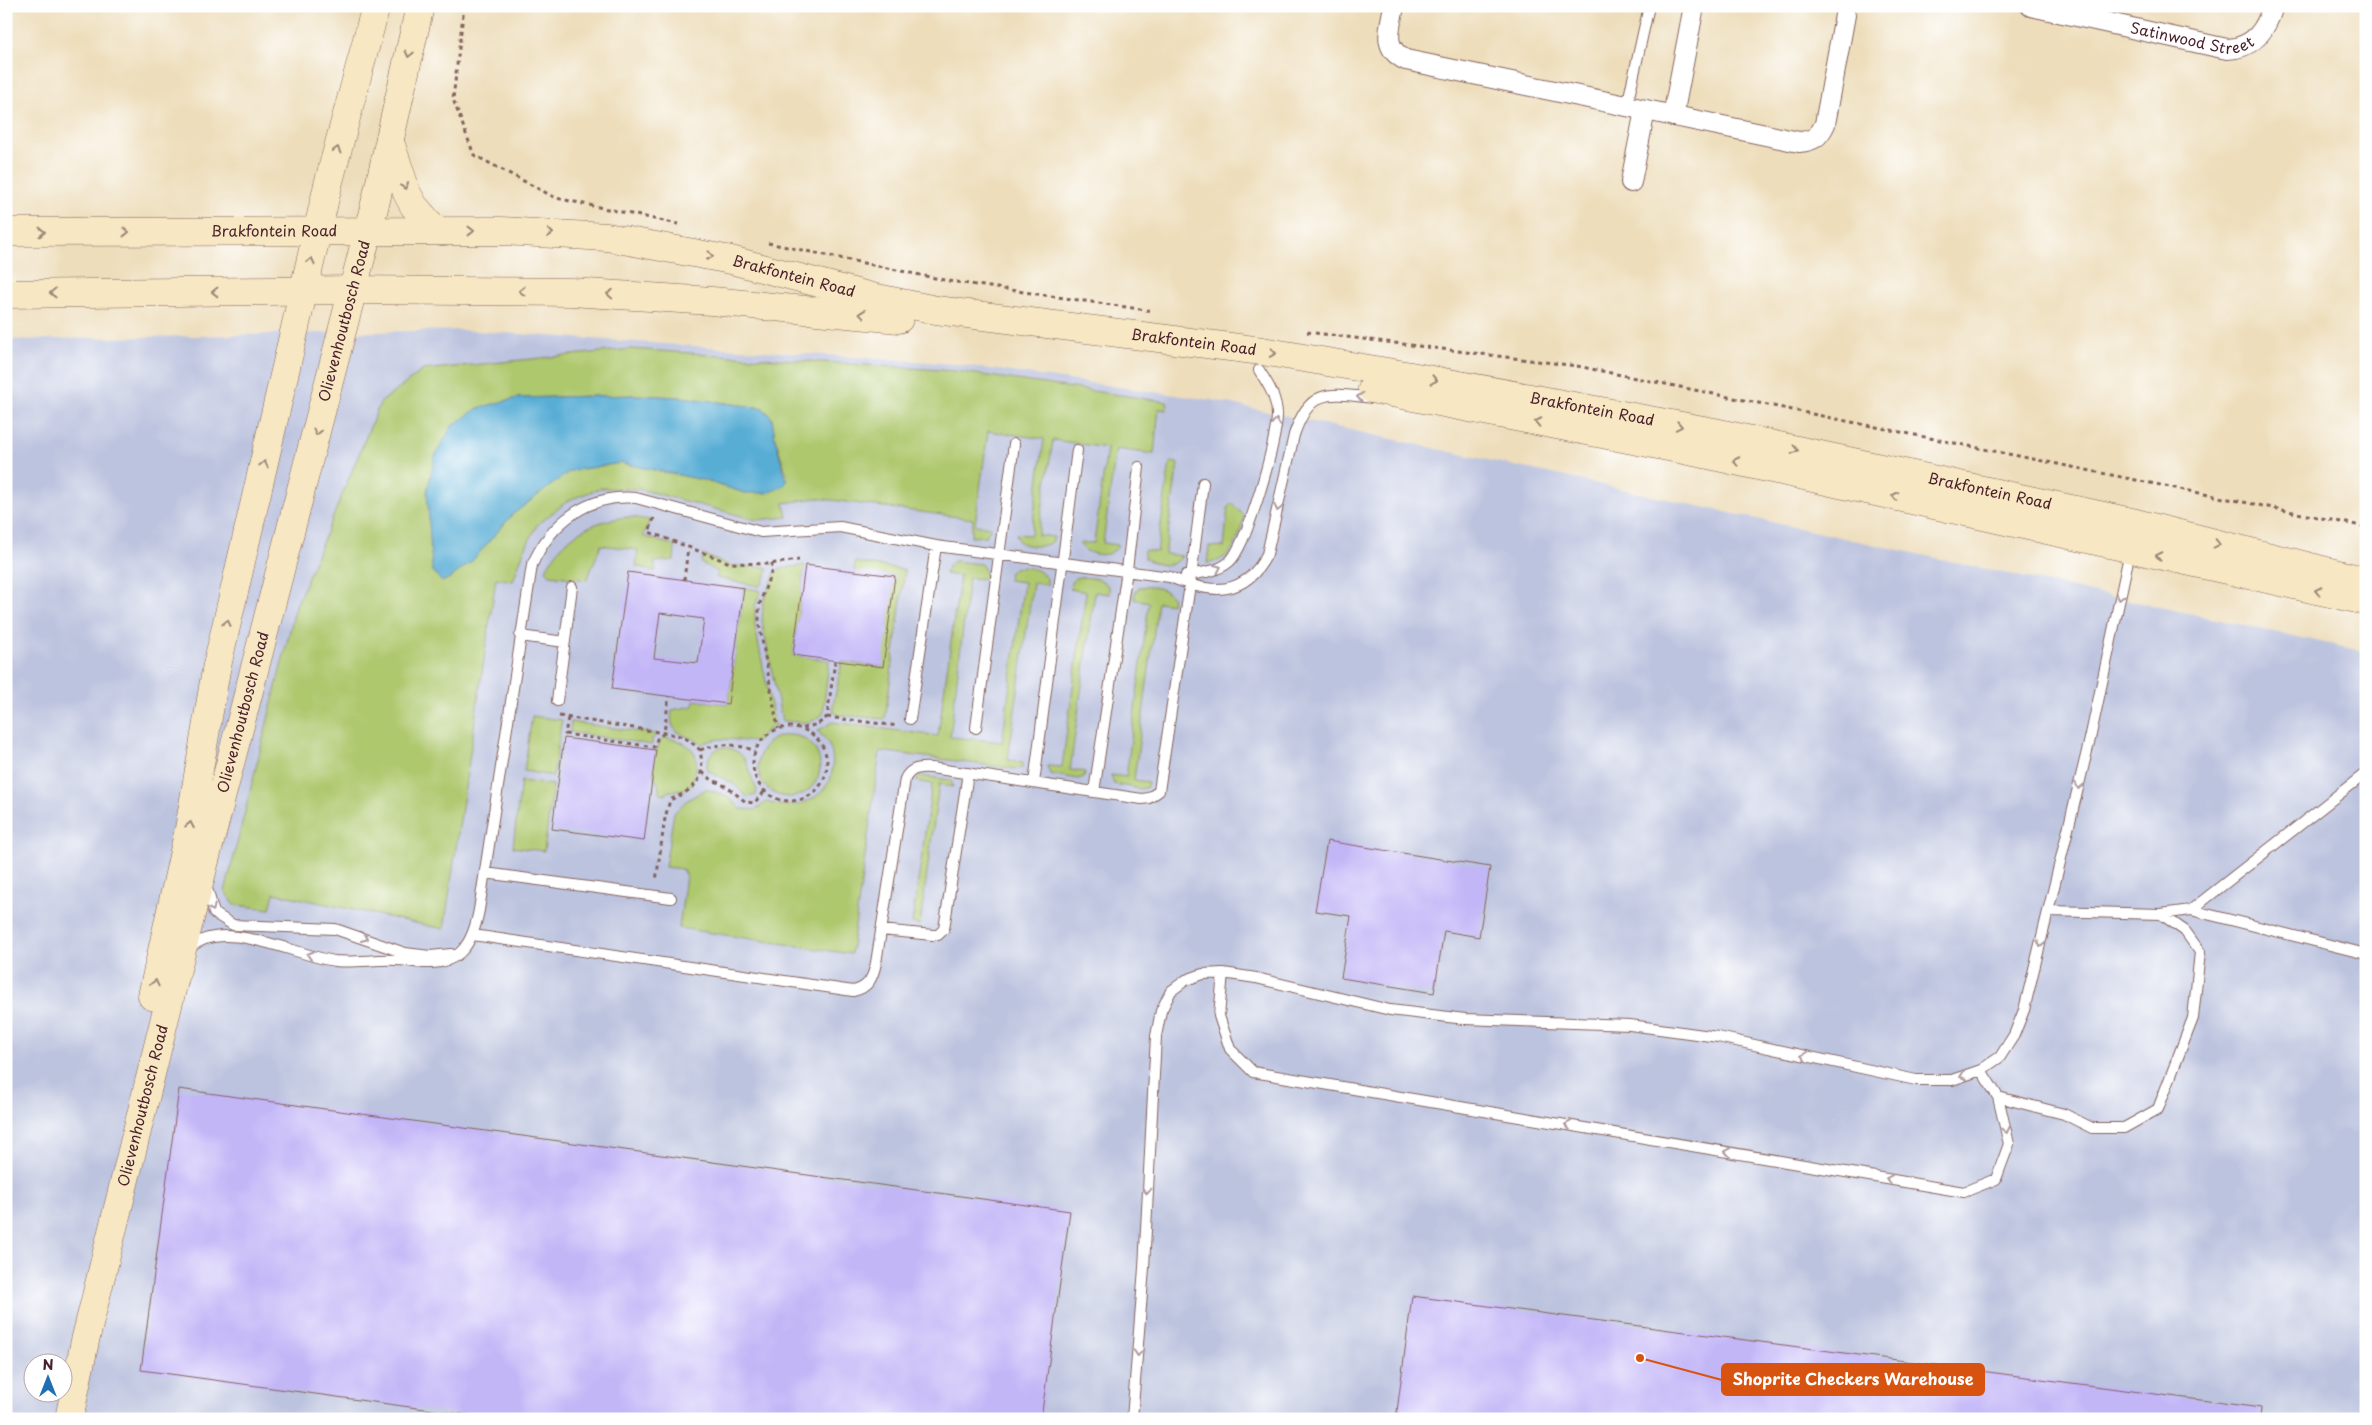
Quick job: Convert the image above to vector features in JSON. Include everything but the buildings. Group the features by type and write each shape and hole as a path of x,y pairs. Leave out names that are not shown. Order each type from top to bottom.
{"street":[{"name":"Olievenhoutbosch Road","path":"69,1352 105,1202 185,847 216,670 318,231 376,6"},
{"name":"Olievenhoutbosch Road","path":"69,1419 88,1332 179,961 353,290 390,140 420,6"},
{"path":"1394,6 1389,35 1390,46 1396,55 1406,60 1799,142 1811,141 1820,135 1825,124 1845,15"},
{"path":"1673,116 1694,6"},
{"name":"Satinwood Street","path":"2031,6 2227,49 2238,48 2254,40 2268,22 2273,6"},
{"path":"1631,182 1636,108"},
{"path":"390,140 407,193 414,206 435,230"},
{"name":"Brakfontein Road","path":"6,232 435,230 546,232 641,242 731,260 872,297 936,310 1252,350 1411,376 1714,432 2136,524 2366,581"},
{"name":"Brakfontein Road","path":"6,294 353,290 571,292 839,312 1084,343 1408,395 1709,455 2366,601"},
{"path":"1916,476 1920,484 1930,492 2114,534 2121,537 2130,550"},
{"path":"50,1419 55,1402"}],"lane":[{"path":"1636,108 1649,6"},
{"path":"1170,577 1211,572 1222,567 1231,561 1243,541 1276,425 1275,402 1259,370"},
{"path":"179,961 191,947 202,939 227,936 262,942 319,958 344,962 398,960 439,963 454,959 460,953 473,935 485,873 530,573 541,547 568,516 586,506 605,499 626,497 650,500 761,532 840,527 936,546 1170,577 1190,585 1220,589 1236,586 1246,581 1261,566 1272,536 1294,435 1300,417 1307,406 1325,396 1341,394 1375,398 1408,395"},
{"path":"976,728 1014,444"},
{"path":"1034,783 1077,450"},
{"path":"1094,792 1139,467"},
{"path":"473,935 853,991 861,990 870,981 876,963 907,774 912,770 922,767 1142,799 1149,798 1159,791 1203,484"},
{"path":"910,719 936,546"},
{"path":"1132,1419 1144,1268 1156,1036 1161,1011 1171,991 1203,974 1222,973 1256,978 1390,1010 1464,1018 1630,1026 1718,1037 1916,1080 1952,1080 1980,1070 2000,1057 2014,1036 2024,1010 2090,739 2130,550"},
{"path":"557,701 572,587"},
{"path":"520,636 565,642"},
{"path":"882,930 933,936 938,935 944,929 968,773"},
{"path":"2191,910 2366,773"},
{"path":"206,860 207,891 214,913 233,926 335,929 405,953 430,956 460,953"},
{"path":"485,873 671,898"},
{"path":"2049,911 2161,914 2191,910 2366,954"},
{"path":"1998,1098 2064,1114 2092,1128 2124,1128 2158,1109 2193,1018 2200,952 2185,931 2161,914"},
{"path":"1222,973 1220,1016 1230,1049 1253,1072 1964,1192 1996,1179 2009,1144 1998,1098 1980,1070"}],"path":[{"path":"464,6 453,100 474,155 556,198 680,224"},
{"path":"767,242 949,281 1160,312"},
{"path":"1305,332 1577,366 2366,527"},
{"path":"648,516 655,518 649,532 730,564 772,564 799,560"},
{"path":"684,580 688,548"},
{"path":"772,564 759,606 759,623 778,729"},
{"path":"803,729 818,724 827,716 835,661"},
{"path":"568,718 565,734 654,747 657,739 664,733 668,696"},
{"path":"557,701 555,716 664,733 689,740 700,750 702,772 697,782 689,792 670,800 665,818 654,896"},
{"path":"827,716 909,727 910,719"},
{"path":"790,726 803,729 814,735 822,744 827,756 827,769 823,781 810,794 792,801 780,800 765,791 755,777 753,766 755,751 766,735 778,729 790,726"},
{"path":"700,750 717,744 735,744 755,751"},
{"path":"702,772 711,779 727,786 746,802 754,803 765,791"}],"shaded area":[{"path":"461,330 955,364 1218,401 2366,652 2366,1419 6,1419 6,340"}],"green space":[{"path":"631,349 955,371 1168,402 1166,410 1159,409 1154,454 1116,449 1103,543 1118,545 1115,550 1104,554 1087,551 1079,543 1094,543 1107,448 1053,440 1038,535 1054,537 1052,542 1048,544 1031,546 1019,542 1016,534 1031,535 1044,439 988,431 975,525 991,527 986,536 971,537 973,519 816,498 784,503 787,517 757,520 639,489 601,488 569,500 537,525 523,553 513,581 496,578 444,929 274,893 270,909 235,905 225,892 296,606 380,403 423,370","holes":["635,395 681,397 763,408 772,418 775,438 787,475 745,493 703,480 621,463 570,471 513,514 472,561 478,408 517,398"]},
{"path":"1170,462 1178,463 1165,554 1182,556 1174,563 1164,565 1144,558 1144,550 1157,552"},
{"path":"1232,503 1244,516 1240,533 1229,553 1223,558 1207,563 1209,546 1224,547 1228,507"},
{"path":"630,517 650,520 643,536 675,546 674,560 654,562 656,571 636,566 638,550 601,545 587,580 550,575 546,570 561,547 580,532 603,522"},
{"path":"703,555 731,566 766,567 768,570 762,584 759,586 716,578 718,572 701,563"},
{"path":"954,561 981,564 985,570 986,579 969,578 950,737 1002,742 1024,582 1008,580 1009,574 1014,568 1024,567 1041,572 1047,579 1047,585 1033,583 1008,760 1023,763 1022,768 1016,769 880,751 851,954 679,928 686,876 682,869 665,867 674,813 686,801 706,789 727,796 741,809 755,810 767,802 794,805 807,801 818,795 826,786 831,775 833,762 830,747 818,731 832,722 938,736 960,576 945,574 949,565"},
{"path":"855,562 905,570 885,719 838,715 834,712 833,706 842,662 883,667 854,571"},
{"path":"805,565 793,655 829,660 823,714 809,722 782,721 762,622 763,603 775,573 779,569"},
{"path":"1082,577 1101,580 1109,588 1109,594 1095,592 1070,770 1085,772 1084,777 1078,779 1050,774 1047,766 1062,767 1086,592 1070,589 1071,583 1075,578"},
{"path":"1139,587 1158,588 1170,594 1173,598 1172,604 1158,602 1134,780 1148,782 1147,787 1141,789 1114,784 1111,775 1126,777 1149,602 1134,599"},
{"path":"744,588 759,590 760,594 755,606 755,627 775,726 766,731 757,742 722,739 702,744 675,729 672,725 672,710 694,706 694,700 728,704"},
{"path":"532,716 562,720 553,776 524,771"},
{"path":"571,722 655,734 656,736 652,739 652,745 570,732"},
{"path":"783,735 795,735 811,744 818,754 820,766 818,778 811,788 795,797 783,797 772,792 763,783 758,772 758,760 763,749 772,740"},
{"path":"663,737 684,743 694,753 696,760 694,777 689,788 667,792 666,795 659,793 659,786 653,767 655,753"},
{"path":"722,747 738,752 742,756 757,790 756,795 747,797 734,784 707,770 710,756"},
{"path":"920,776 951,780 953,787 939,784 920,925 912,923 932,784 916,781"},
{"path":"521,781 553,785 544,851 513,847"}],"water":[{"path":"635,395 681,397 763,408 772,418 775,438 787,482 782,487 767,493 745,493 703,480 621,463 570,471 513,514 472,561 452,577 442,582 432,570 427,491 435,456 452,426 478,408 517,398"}],"place":[{"name":"Shoprite Checkers Warehouse","path":"1640,1358"}]}
